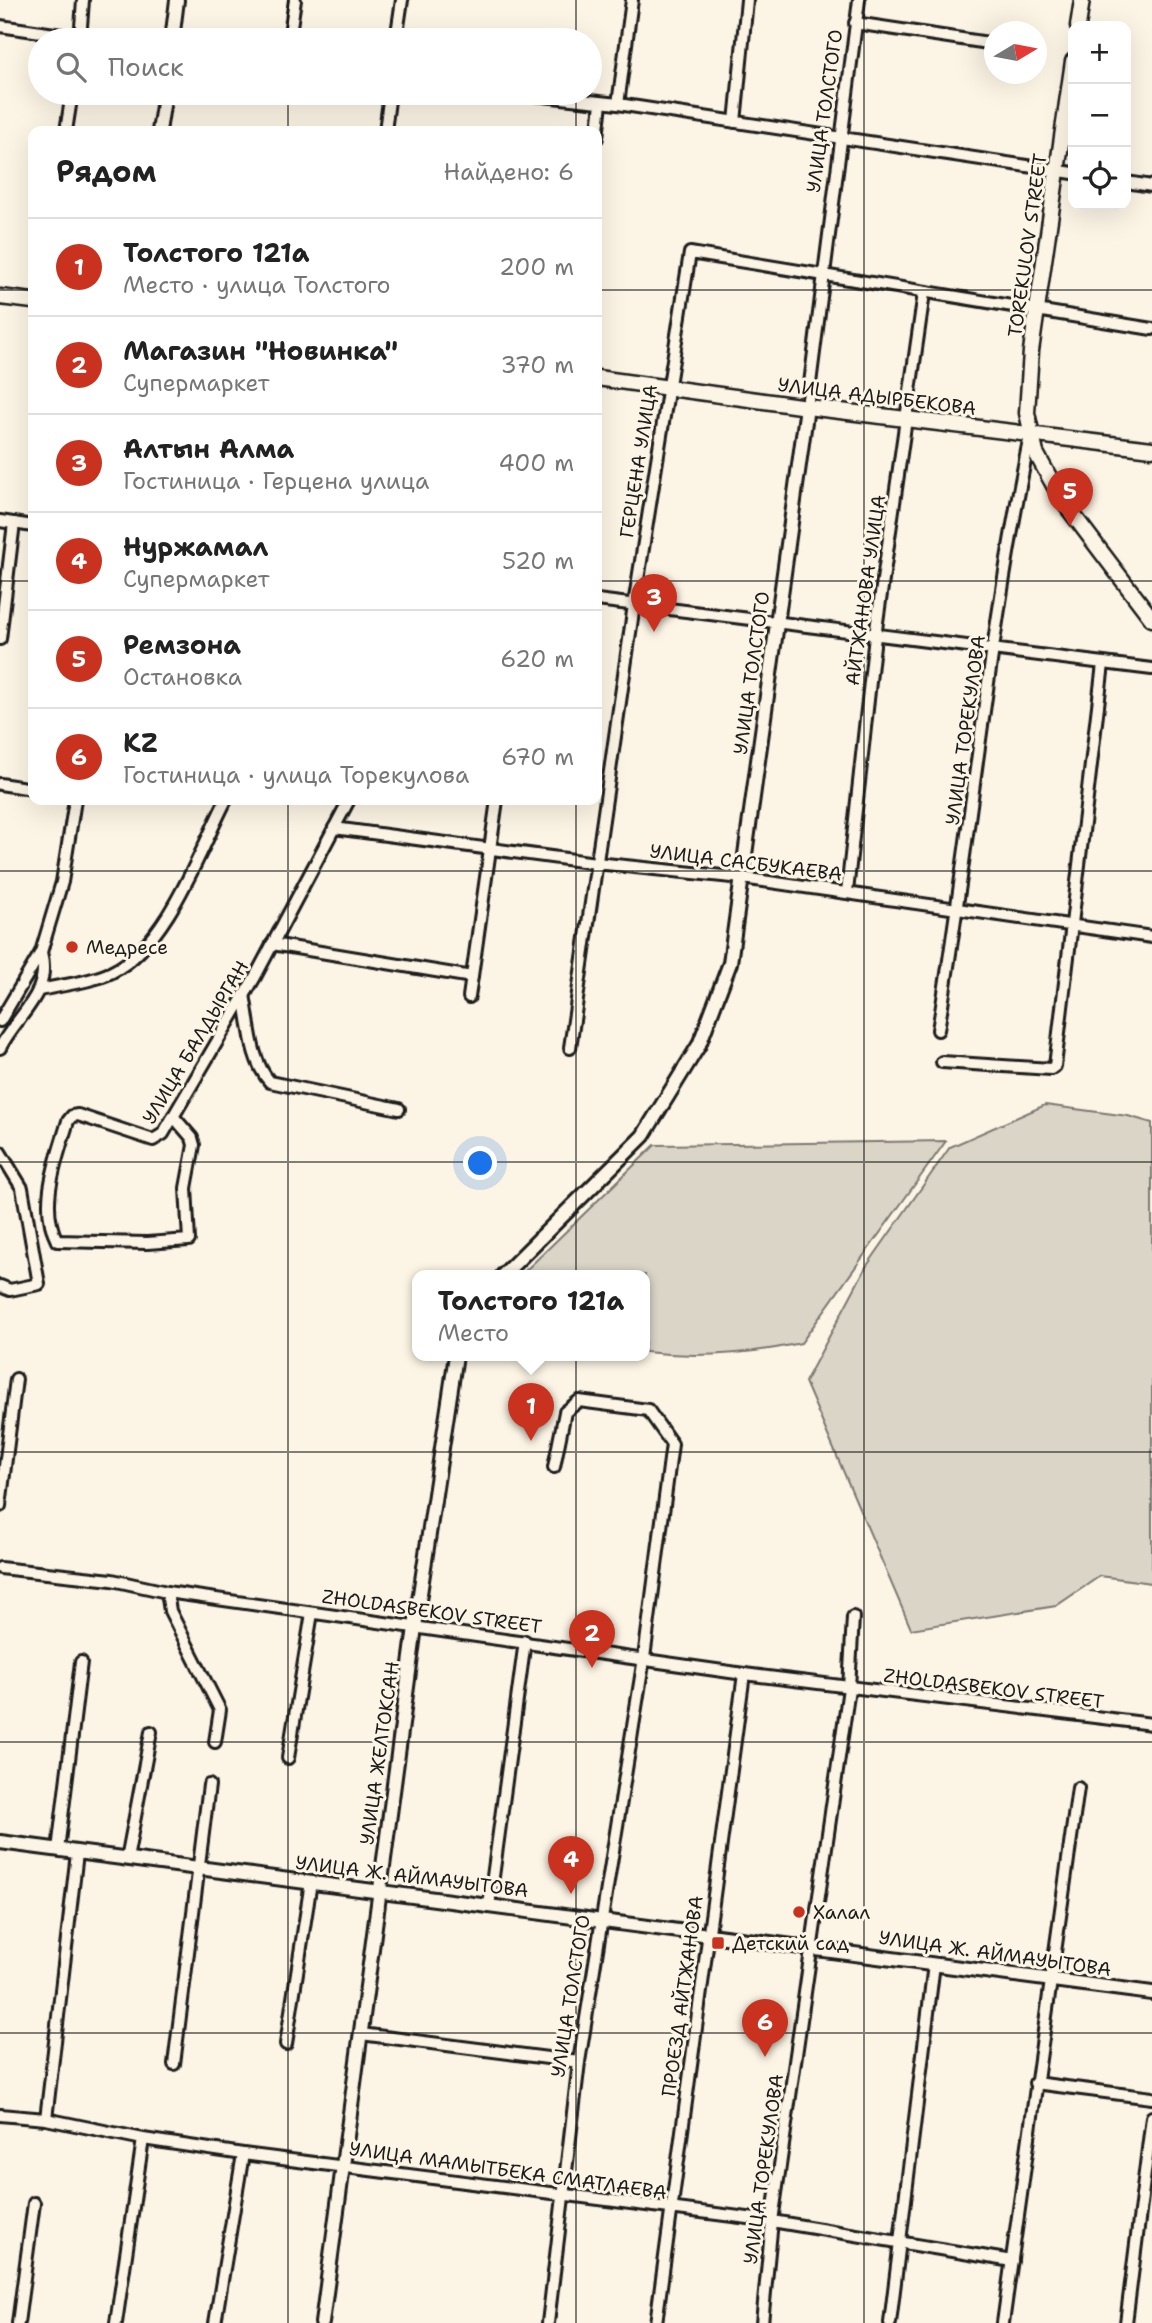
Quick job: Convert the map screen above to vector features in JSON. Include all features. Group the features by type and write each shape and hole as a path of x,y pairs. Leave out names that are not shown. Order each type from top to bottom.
{"main road":[{"path":"1079,21 1082,0"},
{"name":"TOREKULOV STREET","path":"1070,84 1027,396 1030,436 1051,485 1152,619"},
{"path":"0,297 28,300"},
{"name":"УЛИЦА АДЫРБЕКОВА","path":"602,379 1030,436 1152,449"}],"street":[{"path":"81,28 83,0"},
{"path":"174,28 177,0"},
{"path":"291,28 295,0"},
{"path":"398,28 402,0"},
{"path":"618,104 632,0"},
{"path":"736,122 747,0"},
{"name":"УЛИЦА ТОЛСТОГО","path":"508,1270 643,1136 699,1045 723,988 730,963 778,624 859,0"},
{"path":"855,23 984,42"},
{"path":"0,26 28,31"},
{"path":"602,103 1068,172"},
{"path":"67,126 70,105"},
{"path":"160,126 163,105"},
{"path":"386,126 388,105"},
{"path":"598,126 601,105"},
{"path":"1131,183 1152,186"},
{"name":"ГЕРЦЕНА УЛИЦА","path":"569,1048 634,604 690,253 823,275"},
{"path":"823,275 1152,329"},
{"name":"АЙТЖАНОВА УЛИЦА","path":"847,892 876,636 923,293"},
{"name":"УЛИЦА ТОРЕКУЛОВА","path":"938,1030 958,907 993,651 1030,436"},
{"path":"0,521 28,525"},
{"path":"0,639 14,523"},
{"path":"602,601 1152,669"},
{"path":"942,1062 1054,1069 1103,664"},
{"path":"0,784 28,788"},
{"path":"0,1021 41,952 62,882 74,805"},
{"path":"37,993 112,972 151,938 171,909 223,805"},
{"name":"УЛИЦА БАЛДЫРГАН","path":"173,1116 192,1138 194,1145 186,1188 188,1240 147,1243 57,1241 48,1220 53,1171 72,1115 153,1140 163,1134 173,1116 244,995 346,805"},
{"path":"469,997 496,805"},
{"name":"УЛИЦА САСБУКАЕВА","path":"334,828 596,863 742,877 1152,937"},
{"path":"272,944 472,977"},
{"path":"0,1048 37,993 46,972 41,952"},
{"path":"244,995 260,1071 270,1082 399,1109"},
{"path":"0,1152 22,1188 39,1284 10,1290 0,1286"},
{"name":"УЛИЦА ЖЕЛТОКСАН","path":"322,2323 415,1627 455,1361"},
{"path":"0,1506 16,1379"},
{"name":"УЛИЦА ТОЛСТОГО","path":"548,2323 579,2062 644,1658 672,1444 648,1410 579,1401 565,1412 554,1467"},
{"name":"ZHOLDASBEKOV STREET","path":"0,1568 111,1580 167,1592 744,1674 1152,1724"},
{"path":"167,1592 170,1611 220,1710 215,1742"},
{"path":"288,1758 312,1613"},
{"name":"УЛИЦА ТОРЕКУЛОВА","path":"762,2323 772,2221 849,1688 853,1617"},
{"path":"489,1906 525,1641"},
{"path":"58,1850 81,1662"},
{"name":"ПРОЕЗД АЙТЖАНОВА","path":"656,2323 744,1674"},
{"path":"127,1859 151,1732"},
{"path":"174,2064 209,1785"},
{"path":"1003,2323 1077,1788"},
{"name":"УЛИЦА Ж. АЙМАУЫТОВА","path":"0,1842 1152,1993"},
{"path":"46,2119 77,1853"},
{"path":"286,2043 311,1882"},
{"path":"890,2323 934,1964"},
{"path":"361,2034 579,2062"},
{"path":"1035,2083 1152,2098"},
{"name":"УЛИЦА МАМЫТБЕКА СМАТЛАЕВА","path":"0,2115 46,2119 143,2139 243,2154 343,2165 564,2197 772,2221 1012,2262"},
{"path":"1126,2323 1152,2118"},
{"path":"116,2323 143,2139"},
{"path":"215,2323 243,2154"},
{"path":"18,2323 34,2203"}],"shaded area":[{"path":"1045,1105 1128,1116 1152,1123 1152,1583 1100,1576 1056,1606 911,1629 805,1382 866,1267 950,1147"},
{"path":"946,1141 801,1343 763,1350 684,1355 650,1352 650,1270 526,1270 655,1145"}],"place":[{"name":"Ремзона","path":"1070,526"},
{"name":"Алтын Алма","path":"654,632"},
{"name":"Медресе","path":"72,947"},
{"name":"Толстого 121а","path":"531,1441"},
{"name":"Магазин \"Новинка\"","path":"592,1668"},
{"name":"Нуржамал","path":"571,1894"},
{"name":"Халал","path":"799,1912"},
{"name":"Детский сад","path":"718,1943"},
{"name":"KZ","path":"765,2057"}]}
